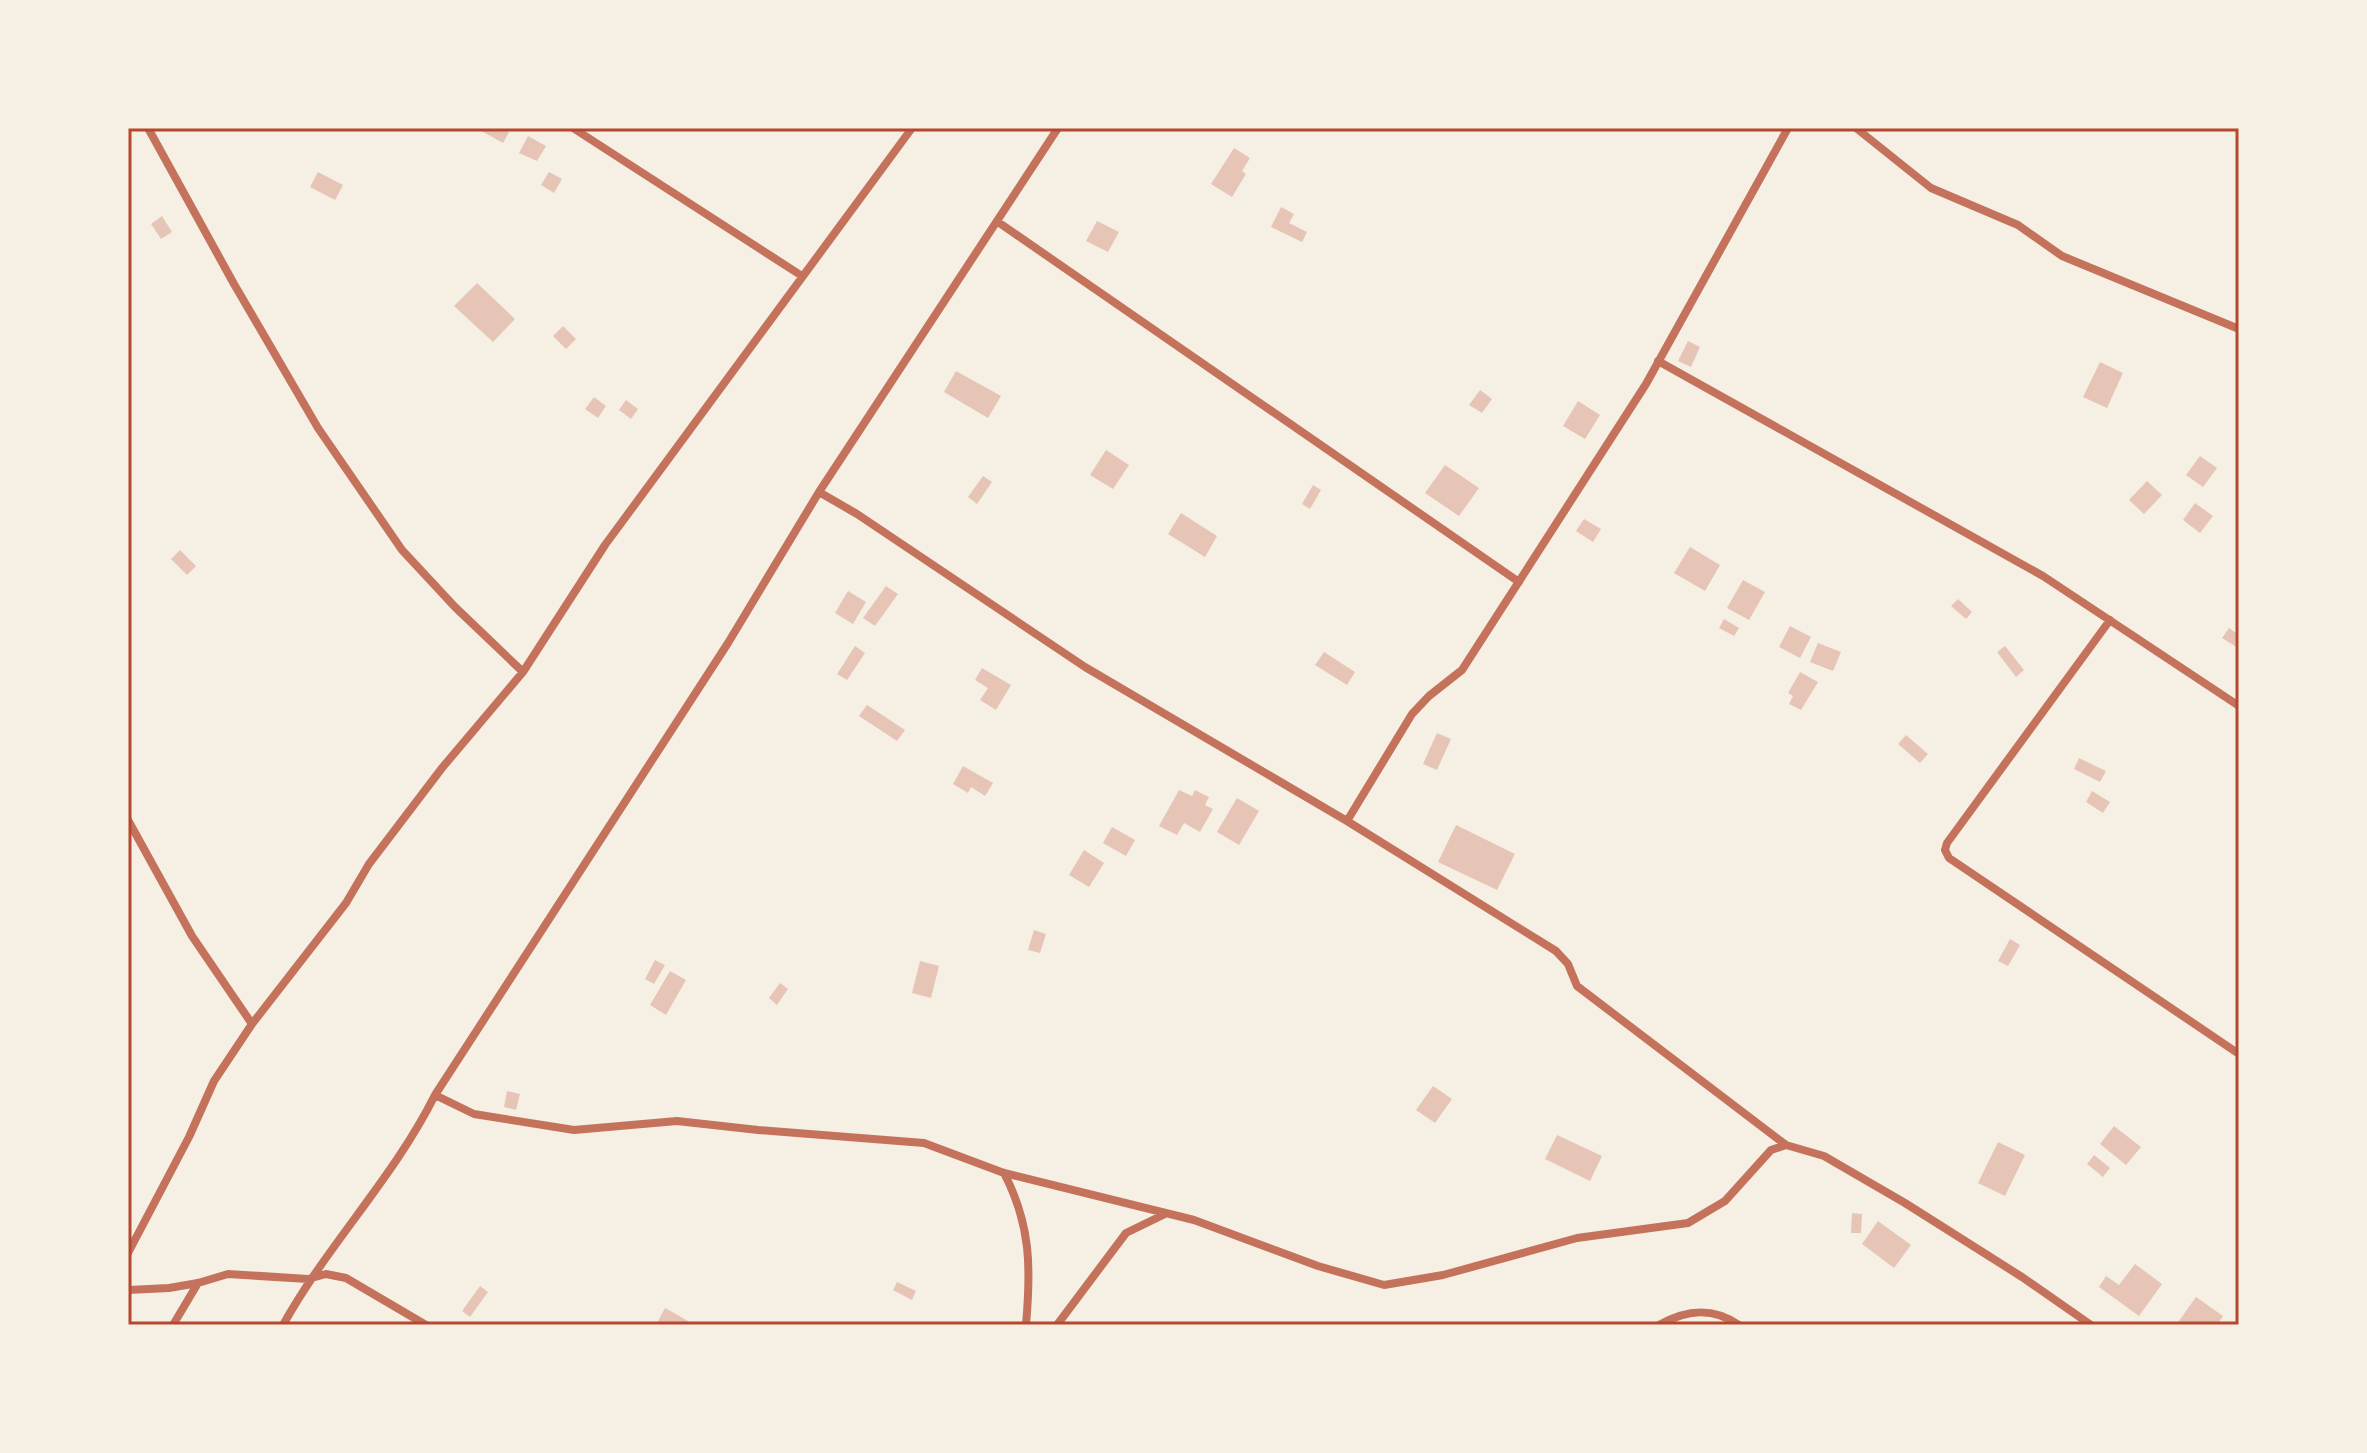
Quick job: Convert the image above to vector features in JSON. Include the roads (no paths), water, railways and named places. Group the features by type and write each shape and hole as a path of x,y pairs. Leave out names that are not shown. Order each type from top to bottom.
{"street":[{"path":"148,128 318,428 402,550 455,607 523,672"},
{"path":"573,128 802,276"},
{"path":"128,1253 189,1137 214,1081 252,1024 346,903 369,864 406,814 523,672 605,545 912,128"},
{"path":"283,1325 308,1279 377,1190 420,1125 435,1095 728,643 819,492 1058,128"},
{"path":"1347,821 1412,714 1462,670 1646,384 1788,128"},
{"path":"1856,128 1931,188 2018,225 2062,256 2239,329"},
{"path":"998,222 1519,582"},
{"path":"1658,361 2043,576 2239,706"},
{"path":"819,492 857,514 1085,667 1347,821 1556,951 1568,964 1577,986 1786,1145 1824,1156 1905,1203 2091,1325"},
{"path":"2110,620 1947,843 1945,850 1949,858 2239,1054"},
{"path":"128,820 192,936 252,1024"},
{"path":"435,1095 474,1114 574,1130 677,1121 924,1143 1004,1173 1194,1220 1318,1266 1384,1285 1443,1275 1577,1238 1688,1223 1725,1201 1771,1150 1786,1145"},
{"path":"1004,1173 1016,1196 1025,1227 1030,1274 1026,1325"},
{"path":"1057,1325 1126,1233 1166,1214"},
{"path":"128,1290 198,1283 228,1274 308,1279 326,1274 346,1278 426,1325"},
{"path":"173,1325 198,1283"},
{"path":"1659,1325 1671,1318 1703,1311 1727,1317 1739,1325"}]}
